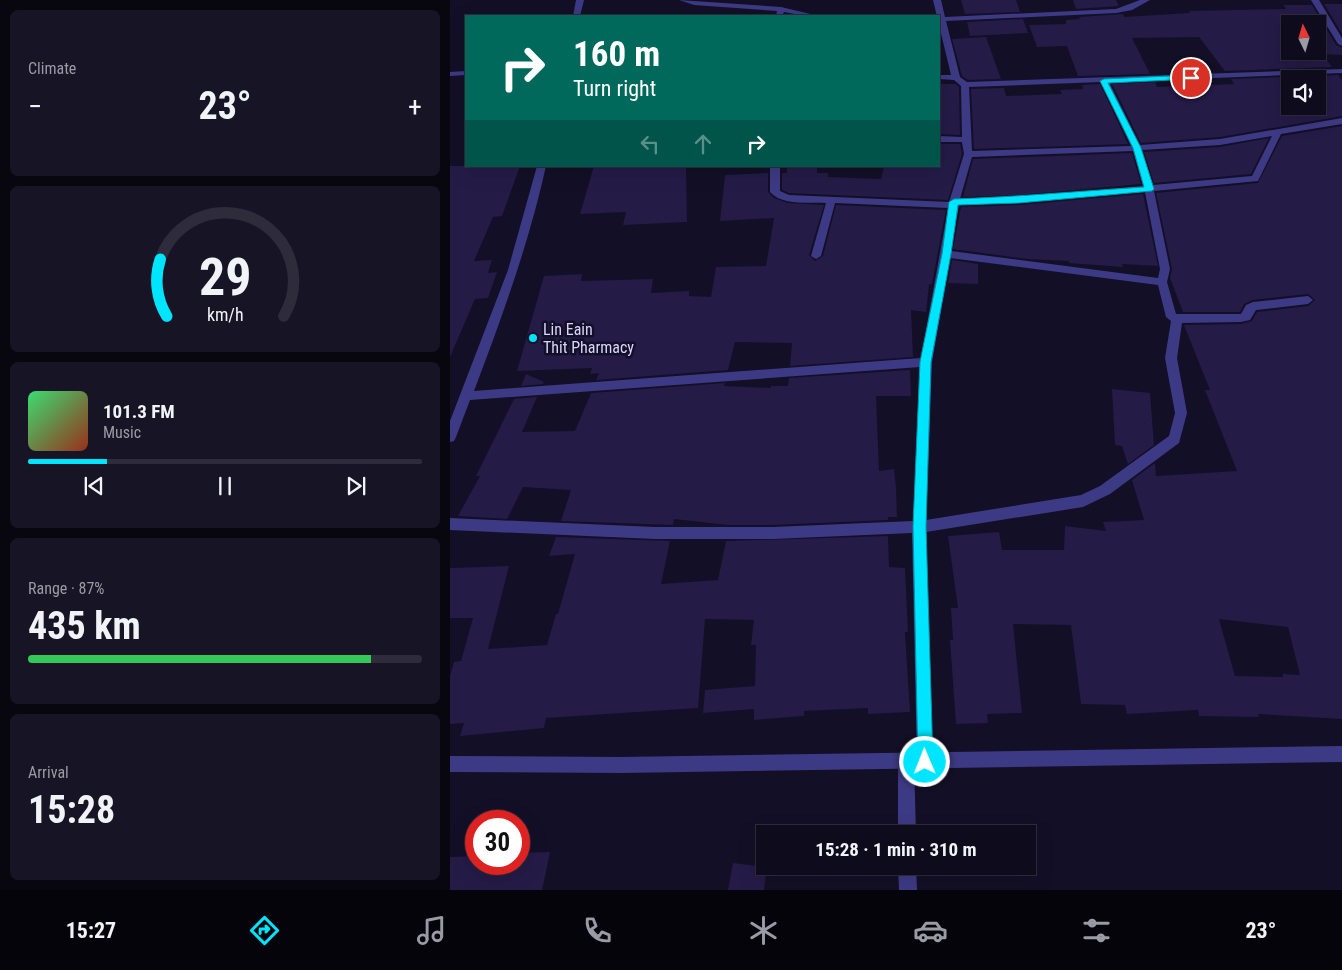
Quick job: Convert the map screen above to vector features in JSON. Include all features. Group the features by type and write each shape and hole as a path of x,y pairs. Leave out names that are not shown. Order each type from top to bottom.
{"street":[{"path":"576,15 580,0"},
{"path":"684,0 694,3 803,15"},
{"path":"937,0 939,15"},
{"path":"925,762 919,527 926,362 954,203 968,154 960,81 940,19 1116,11 1146,0"},
{"path":"1315,0 1342,44"},
{"path":"940,78 960,81 1104,81 1342,72"},
{"path":"450,74 465,73"},
{"path":"1104,81 1137,148 1149,189 1165,269 1162,282 1171,317 1177,319 1246,317 1253,306 1308,300"},
{"path":"968,154 1137,148 1220,142 1342,121"},
{"path":"775,167 775,192 780,196 796,199 954,203 1019,200 1255,179 1278,132"},
{"path":"940,139 966,140"},
{"path":"450,437 516,265 534,203 542,167"},
{"path":"816,256 831,200"},
{"path":"946,254 1162,282"},
{"path":"450,524 655,533 773,533 919,527 1083,501 1105,490 1175,438 1181,413 1171,358 1177,319"},
{"path":"466,396 760,376 848,367 926,362"},
{"path":"450,764 621,765 925,762 1342,754"},
{"path":"906,762 907,825"},
{"path":"907,875 908,890"}],"building":[{"path":"961,0 1016,0 1020,12 965,14"},
{"path":"1073,0 1116,0 1119,6 1076,9"},
{"path":"1324,4 1342,4 1342,34"},
{"path":"1283,5 1312,5 1318,15 1281,15 1281,60 1326,59 1332,67 1225,71 1199,37 1132,38 1150,74 1078,76 1067,46 1037,47 1029,25 1066,24 1066,20 1080,19 1079,17 1123,14 1124,17 1190,13 1189,11 1286,9"},
{"path":"1023,19 1028,33 970,36 967,22"},
{"path":"1326,28 1336,45 1342,48 1342,55 1326,54"},
{"path":"986,37 1001,79 968,80 962,76 952,39"},
{"path":"1326,75 1338,75 1342,80 1342,116 1220,137 1141,143 1112,84 1155,82 1157,87 1234,84 1231,79 1281,77 1281,115 1326,115"},
{"path":"940,84 956,84 959,87 960,135 940,134"},
{"path":"1100,84 1128,144 974,149 971,89 1004,88 1006,96 1062,94 1060,90 1083,89 1082,85"},
{"path":"1342,126 1342,719 1258,714 1259,717 1199,716 1198,710 1127,714 1125,705 1081,704 1071,625 1013,624 1022,713 987,714 988,723 956,724 950,640 953,640 951,608 958,608 948,536 999,532 1002,550 1064,550 1065,526 1106,531 1103,522 1144,520 1132,480 1155,463 1156,476 1237,471 1205,390 1210,390 1184,325 1241,324 1252,321 1257,312 1308,306 1315,300 1308,294 1252,300 1244,304 1240,312 1183,312 1170,278 1172,269 1156,193 1258,183 1282,136","holes":["1219,619 1288,627 1300,675 1283,674 1283,677 1235,676"]},
{"path":"1269,138 1251,174 1154,183 1144,152 1220,147"},
{"path":"940,144 960,144 962,154 948,200 789,193 782,190 782,173 787,173 787,167 817,167 817,173 828,173 828,177 881,179 884,167 940,167"},
{"path":"1132,153 1141,184 1019,195 963,197 973,159"},
{"path":"450,166 520,167 502,216 493,217 474,261 492,260 488,273 497,272 488,298 475,299 450,357"},
{"path":"594,167 686,167 687,222 623,225 626,212 580,214"},
{"path":"768,173 768,192 774,198 788,203 824,205 809,255 815,261 823,256 836,205 946,210 932,284 929,284 926,312 911,310 913,357 790,366 792,343 735,342 728,370 596,380 599,373 590,374 592,368 517,371 544,276 582,274 581,281 653,279 651,293 689,291 689,296 711,297 716,267 766,266 774,218 720,221 725,175"},
{"path":"1143,194 1158,266 1122,264 1123,267 1069,263 1069,261 1028,259 953,249 961,207 1019,205"},
{"path":"952,260 978,264 978,284 948,283"},
{"path":"910,370 911,396 876,396 879,471 894,469 896,488 897,517 888,517 888,520 773,525 728,525 674,519 673,525 561,521 571,490 523,487 507,519 458,516 480,476 476,476 514,399 537,397 522,432 575,431 591,393 725,383 724,386 771,388 771,386 788,386 789,378"},
{"path":"526,374 544,382 543,384 521,386"},
{"path":"1112,389 1150,393 1154,445 1128,464 1122,446 1115,445"},
{"path":"888,536 889,567 905,568 908,632 905,632 910,712 868,714 868,708 804,711 804,716 754,720 754,709 703,713 705,690 755,686 756,645 751,645 754,620 705,619 698,708 546,718 544,728 460,736 464,723 450,724 450,676 454,662 461,661 473,618 450,618 450,568 509,566 488,649 547,645 575,554 549,556 556,537 670,541 661,584 718,580 726,541"},
{"path":"550,852 542,890 450,890 450,857 465,856 465,875 530,875 530,853"},
{"path":"733,863 756,866 756,875 766,875 764,890 728,890"}],"place":[{"name":"Lin Eain Thit Pharmacy","path":"533,338"}],"route":[{"path":"925,762 919,527 926,362 954,202 1019,200 1149,189 1137,148 1104,81 1191,78"}]}
